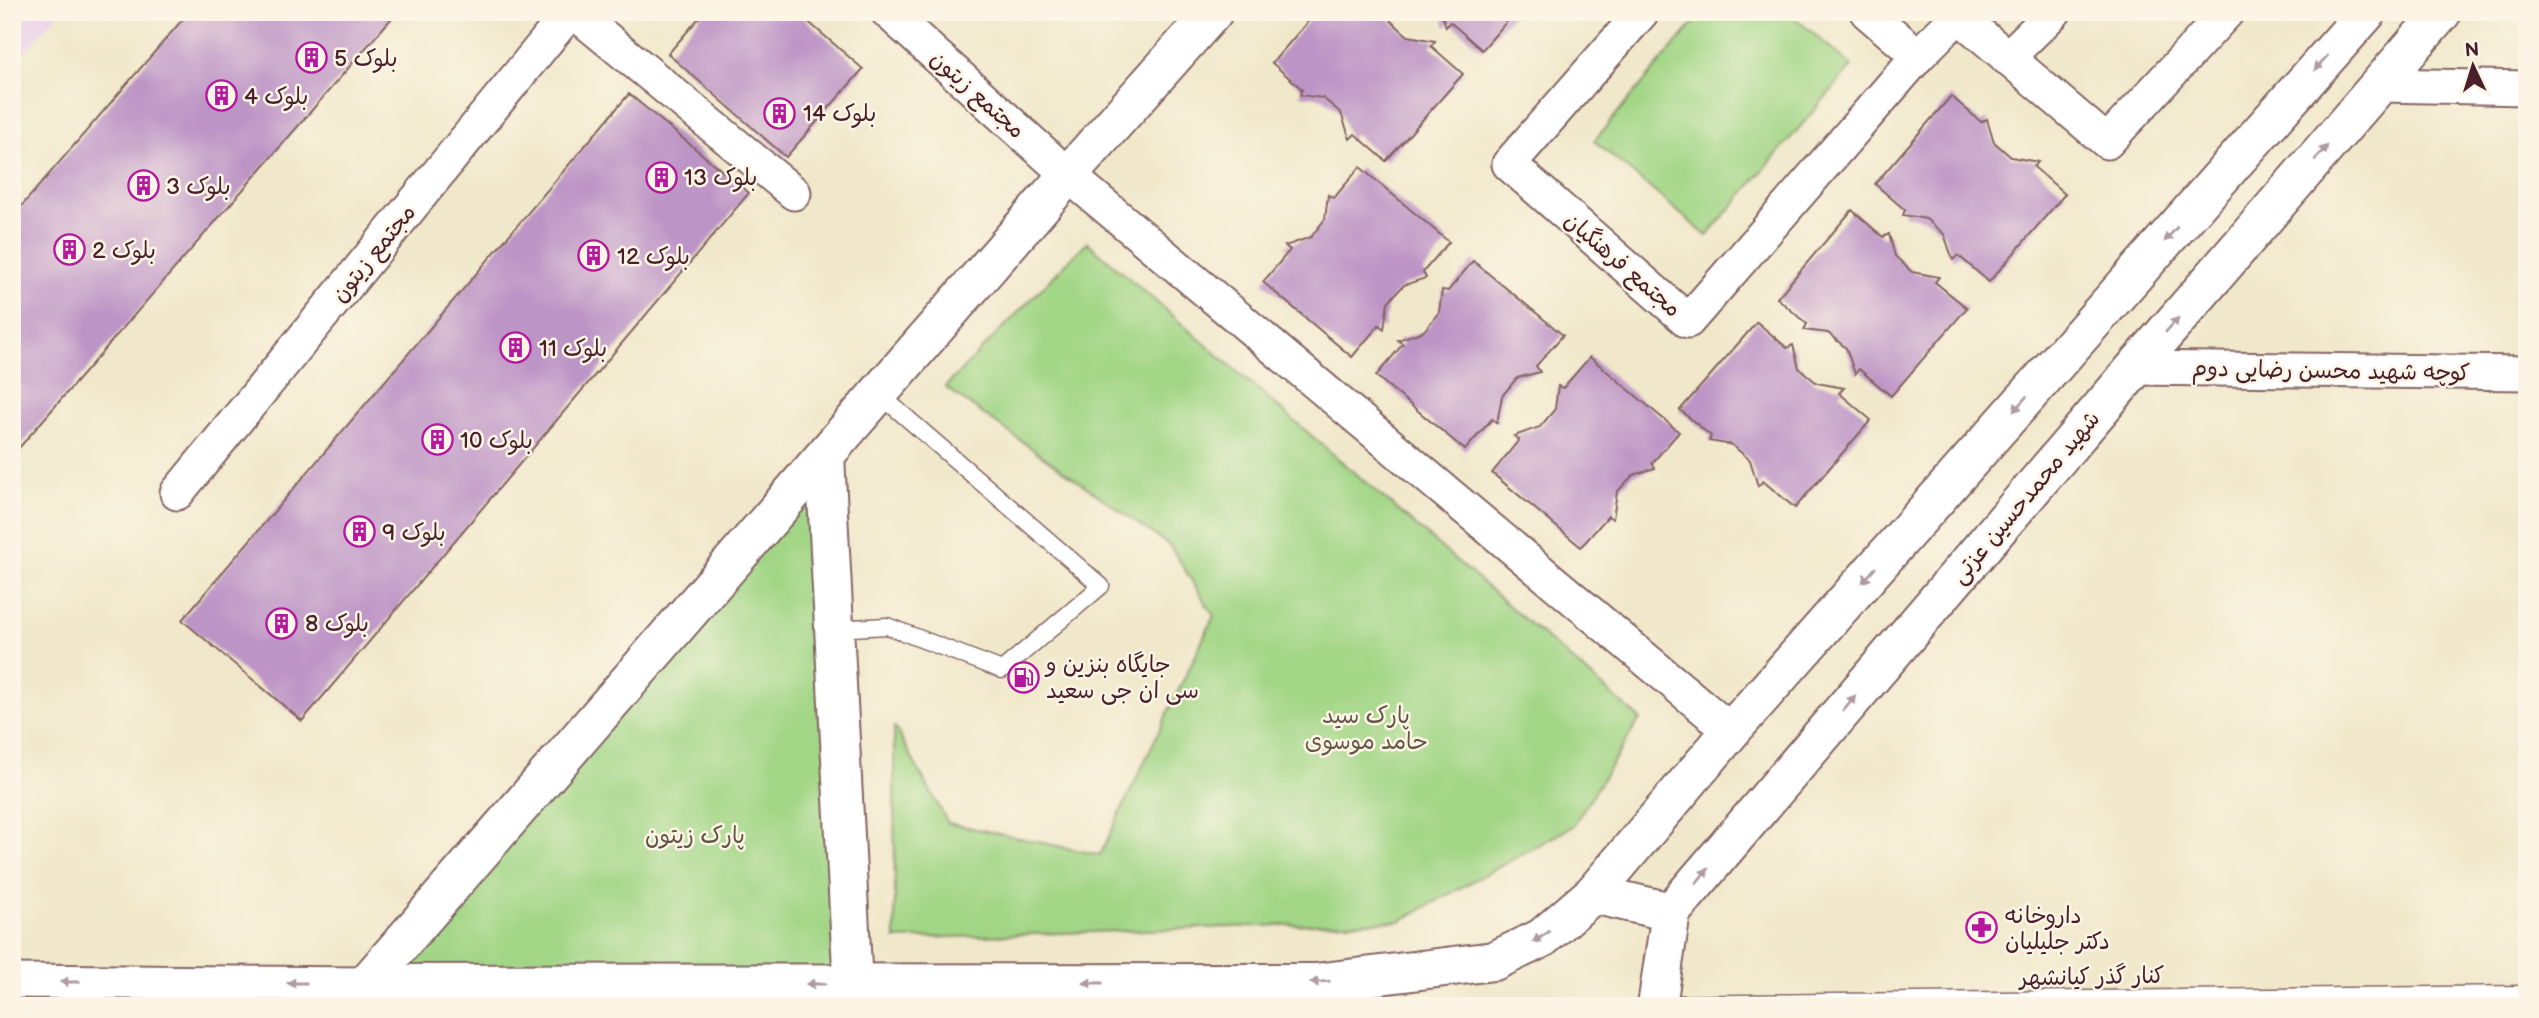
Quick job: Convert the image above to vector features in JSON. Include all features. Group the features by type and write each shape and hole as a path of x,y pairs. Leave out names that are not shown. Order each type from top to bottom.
{"main road":[{"path":"357,995 878,393 1213,12"},
{"path":"357,995 854,995 1315,983 1494,961 1542,938 1593,894 1731,731 2367,12"},
{"name":"شهید محمدحسین عزتی","path":"1671,912 2442,12"},
{"path":"825,456 854,995"},
{"path":"1593,894 1671,912 1657,1005"}],"street":[{"path":"572,12 794,193"},
{"name":"مجتمع زیتون","path":"177,493 572,12"},
{"name":"مجتمع زیتون","path":"888,12 1068,175 1731,731"},
{"name":"مجتمع فرهنگیان","path":"1642,12 1508,164 1688,321 1958,13"},
{"path":"1867,12 1918,56"},
{"path":"2007,58 2054,12"},
{"path":"1958,13 2107,142 2227,12"},
{"path":"2381,85 2527,88"},
{"name":"کوچه شهید محسن رضایی دوم","path":"2135,368 2527,373"},
{"path":"12,981 357,995"}],"lane":[{"path":"834,629 887,626 1002,670 1101,586 878,393"},
{"name":"کنار گذر کیانشهر","path":"1657,1005 2527,994"}],"shaded area":[{"path":"12,12 60,12 12,66"}],"green space":[{"path":"1703,12 1788,12 1852,66 1707,236 1594,141"},
{"name":"پارک سید حامد موسوی","path":"1087,242 1640,719 1573,826 1400,921 895,939 894,726 948,823 1100,855 1214,616 1170,546 945,387"},
{"name":"پارک زیتون","path":"825,456 853,984 366,984"}],"building":[{"path":"189,12 397,12 12,456 12,217"},
{"name":"بلوک 14","path":"704,12 797,12 863,69 786,157 668,54"},
{"path":"1316,12 1388,12 1391,21 1408,36 1435,41 1431,46 1463,74 1386,161 1355,134 1350,139 1341,113 1323,98 1300,95 1302,89 1272,63"},
{"path":"1441,12 1515,12 1482,50 1450,22 1446,27"},
{"path":"629,94 749,193 302,721 182,620"},
{"path":"1951,96 1981,122 1987,119 1994,142 2011,157 2038,162 2034,167 2065,194 1989,282 1958,255 1953,260 1944,234 1926,219 1903,215 1905,210 1875,184"},
{"path":"1360,167 1449,242 1423,272 1426,278 1404,285 1388,302 1384,329 1379,325 1352,357 1263,282 1290,250 1285,246 1311,237 1325,219 1328,195 1334,198"},
{"path":"1852,210 1883,237 1889,234 1895,256 1912,272 1939,277 1935,282 1967,308 1891,396 1859,369 1855,374 1846,348 1828,333 1804,330 1807,324 1777,298"},
{"path":"1473,261 1563,335 1536,366 1540,372 1517,378 1502,396 1497,423 1492,419 1465,450 1376,376 1403,344 1398,340 1424,331 1439,312 1442,290 1448,291"},
{"path":"1757,322 1787,348 1793,345 1799,368 1817,383 1844,388 1839,393 1871,420 1795,508 1763,481 1758,486 1750,460 1732,445 1709,441 1711,436 1680,410"},
{"path":"1590,357 1679,432 1652,463 1655,468 1633,475 1617,492 1613,519 1608,516 1581,547 1492,473 1519,440 1514,436 1540,427 1555,409 1558,386 1563,388"}],"place":[{"name":"بلوک 5","path":"311,58"},
{"name":"بلوک 4","path":"221,96"},
{"name":"بلوک 14","path":"780,113"},
{"name":"بلوک 13","path":"661,177"},
{"name":"بلوک 3","path":"143,186"},
{"name":"بلوک 2","path":"69,250"},
{"name":"بلوک 12","path":"594,256"},
{"name":"بلوک 11","path":"516,348"},
{"name":"بلوک 10","path":"437,440"},
{"name":"بلوک 9","path":"359,532"},
{"name":"بلوک 8","path":"282,623"},
{"name":"جایگاه بنزین و سی ان جی سعید","path":"1023,677"},
{"name":"داروخانه دکتر جلیلیان","path":"1982,928"}]}
